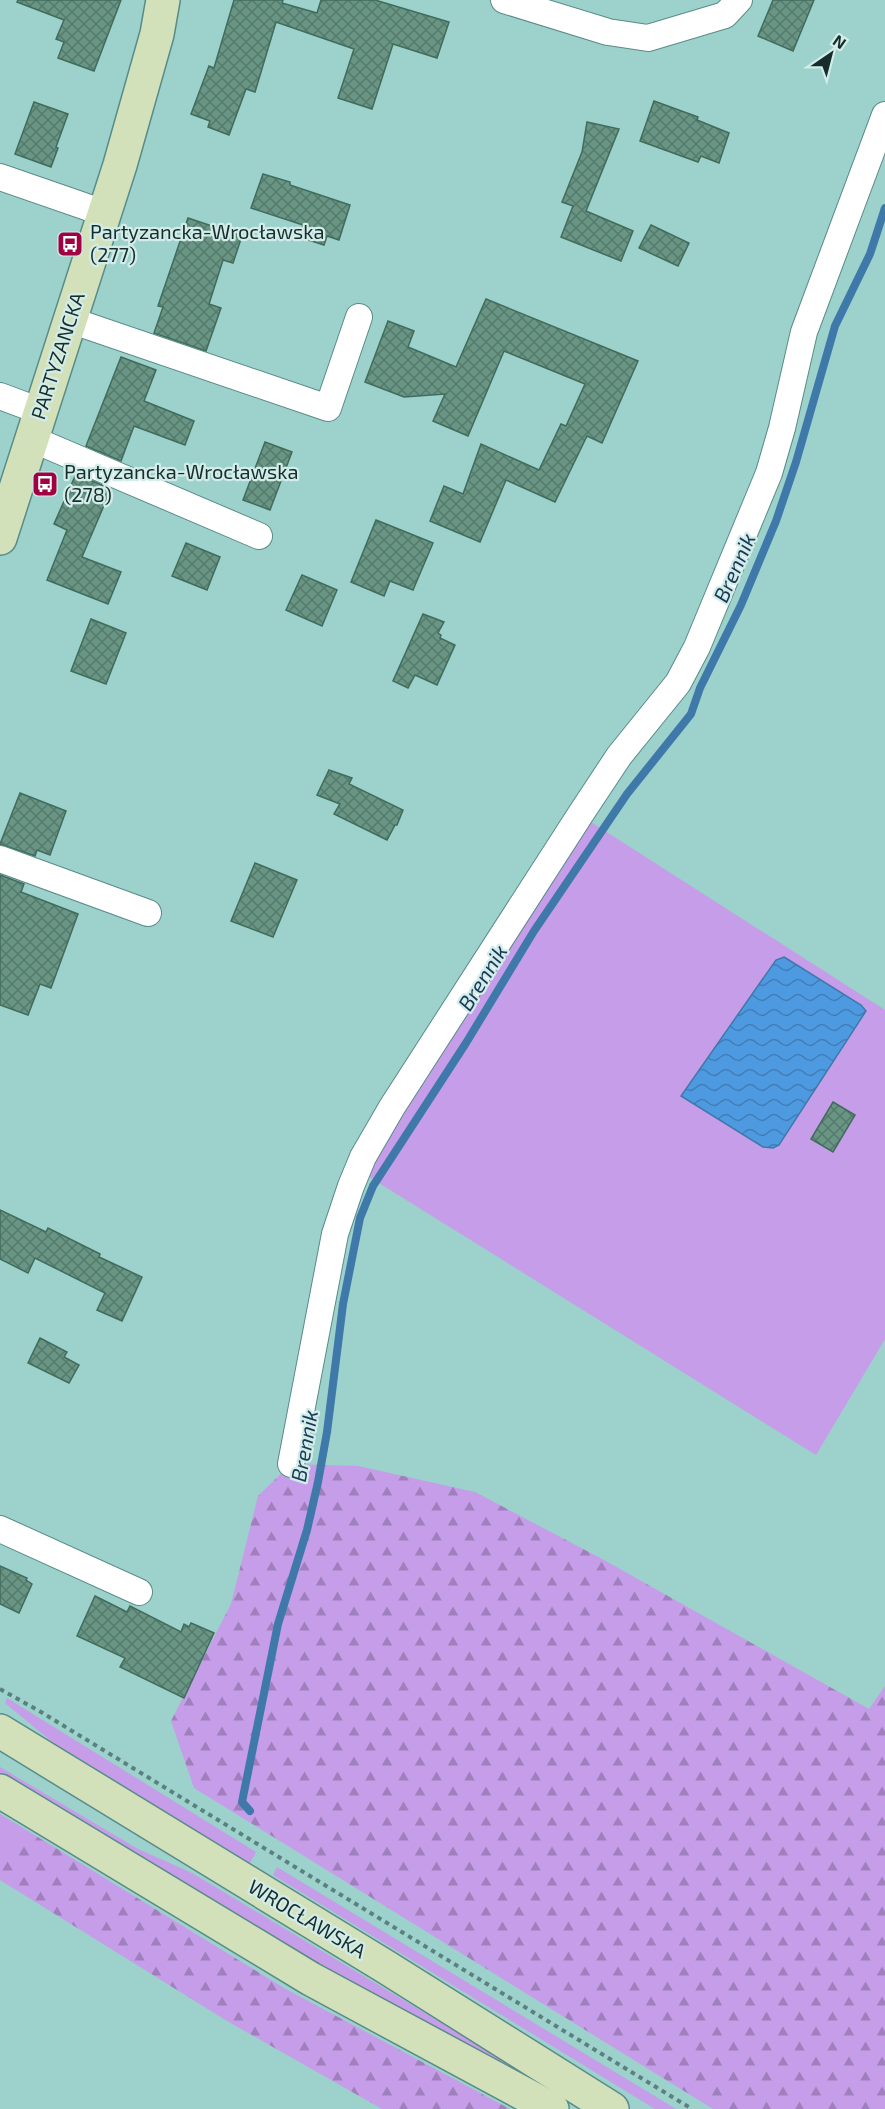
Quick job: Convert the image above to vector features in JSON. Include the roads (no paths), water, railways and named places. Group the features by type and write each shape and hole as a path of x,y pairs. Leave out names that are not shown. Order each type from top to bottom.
{"main road":[{"name":"PARTYZANCKA","path":"1,532 104,213 151,56 163,0"},
{"name":"WROCŁAWSKA","path":"0,1731 396,1973 612,2109"},
{"path":"0,1791 311,1979 552,2109"}],"street":[{"path":"504,0 608,32 648,38 725,15 739,0"},
{"path":"291,1464 335,1234 363,1157 392,1107 580,815 619,756 678,683 697,647 769,473 804,332 885,116"},
{"path":"0,177 104,213"},
{"path":"70,320 328,408 359,317"},
{"path":"0,396 36,425 260,536"},
{"path":"0,859 148,913"},
{"path":"0,1528 139,1592"}],"water":[{"path":"784,957 861,1005 866,1011 779,1145 773,1148 763,1147 681,1096 776,960"}],"waterway":[{"name":"Brennik","path":"250,1811 242,1802 278,1624 307,1530 318,1482 327,1432 343,1304 360,1218 373,1186 466,1043 534,931 627,794 691,714 700,688 741,605 776,521 796,462 835,326 870,254 885,208"}],"place":[{"name":"Partyzancka-Wrocławska (277)","path":"70,244"},
{"name":"Partyzancka-Wrocławska (278)","path":"45,484"}]}
